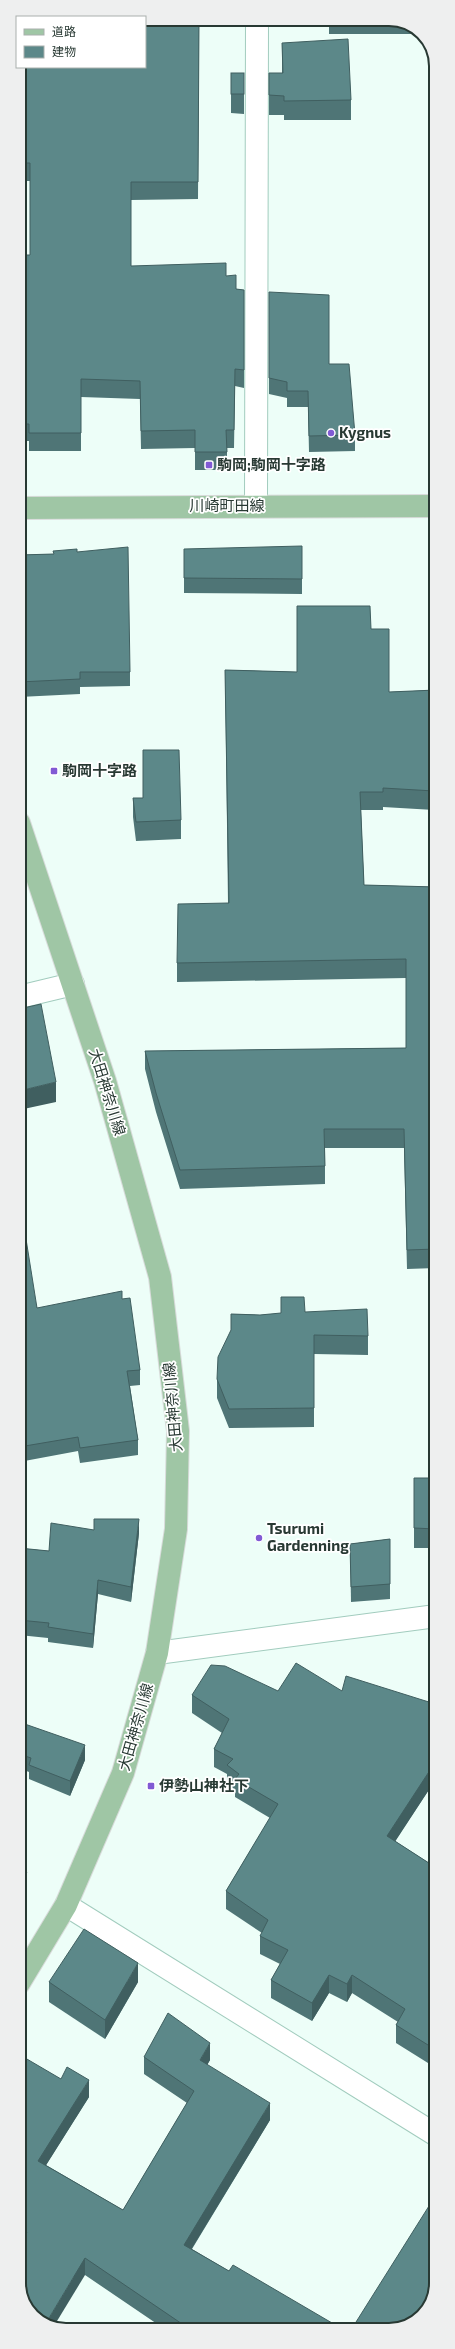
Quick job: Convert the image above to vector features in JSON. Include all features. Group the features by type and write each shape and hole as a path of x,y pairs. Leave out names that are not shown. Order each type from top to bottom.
{"main road":[{"name":"川崎町田線","path":"26,508 429,506"},
{"name":"大田神奈川線","path":"26,844 105,1081 160,1284 178,1431 176,1529 156,1653 123,1773 66,1905 26,1971"}],"street":[{"path":"256,506 257,26"},
{"path":"26,995 73,984"},
{"path":"156,1653 429,1617"},
{"path":"66,1905 429,2131"}],"building":[{"path":"146,26 199,26 198,182 131,182 131,266 226,263 226,276 236,275 236,289 244,290 244,370 235,369 234,430 226,430 227,452 195,452 195,430 141,431 140,381 81,379 81,433 29,433 29,424 26,424 26,255 30,255 30,163 26,163 26,68 146,68"},
{"path":"348,39 351,100 284,101 284,96 269,95 269,73 283,73 282,43"},
{"path":"231,73 244,73 244,94 231,94"},
{"path":"269,292 329,295 329,364 349,364 355,435 309,436 308,391 287,391 287,382 269,378"},
{"path":"302,546 302,579 184,578 184,549"},
{"path":"128,547 130,672 80,672 80,679 26,682 26,555 54,554 53,551 77,549 77,552"},
{"path":"297,606 370,606 371,629 389,629 389,692 429,690 429,791 383,788 383,792 360,792 364,885 429,887 429,1249 407,1250 404,1129 324,1129 325,1166 180,1170 156,1093 145,1051 406,1048 406,959 177,963 178,904 229,903 225,670 297,672"},
{"path":"143,750 179,750 181,820 136,822 133,798 143,798"},
{"path":"41,1004 56,1082 26,1089 26,1007"},
{"path":"26,1239 37,1308 122,1291 122,1299 130,1298 140,1370 127,1371 138,1440 80,1448 78,1437 26,1446"},
{"path":"281,1297 304,1297 305,1312 367,1309 368,1336 314,1335 314,1408 229,1409 217,1379 218,1357 231,1330 231,1314 260,1315 281,1313"},
{"path":"414,1478 429,1478 429,1529 414,1528"},
{"path":"94,1519 139,1519 131,1587 98,1580 93,1634 48,1627 49,1623 26,1621 26,1549 49,1551 51,1523 94,1530"},
{"path":"390,1539 390,1584 351,1587 350,1544"},
{"path":"296,1663 342,1691 346,1676 429,1702 429,1772 387,1836 429,1863 429,2046 396,2025 405,2009 352,1975 347,1984 329,1975 312,2003 271,1980 288,1950 260,1936 268,1920 226,1891 278,1804 235,1779 239,1774 227,1765 233,1759 214,1749 229,1719 192,1695 211,1665 225,1666 278,1691"},
{"path":"26,1724 85,1745 70,1781 29,1765 31,1758 26,1756"},
{"path":"84,1929 138,1963 105,2020 49,1982"},
{"path":"168,2013 210,2043 200,2060 270,2103 184,2245 229,2271 233,2265 332,2323 181,2323 85,2258 48,2319 42,2315 30,2301 26,2288 26,2059 61,2079 67,2067 89,2080 38,2161 123,2210 194,2091 144,2057"},
{"path":"429,2206 429,2288 424,2303 413,2315 402,2321 394,2323 355,2323"}],"place":[{"name":"Kygnus","path":"331,433"},
{"name":"駒岡;駒岡十字路","path":"209,465"},
{"name":"駒岡十字路","path":"54,771"},
{"name":"Tsurumi Gardenning","path":"259,1538"},
{"name":"伊勢山神社下","path":"151,1786"}]}
